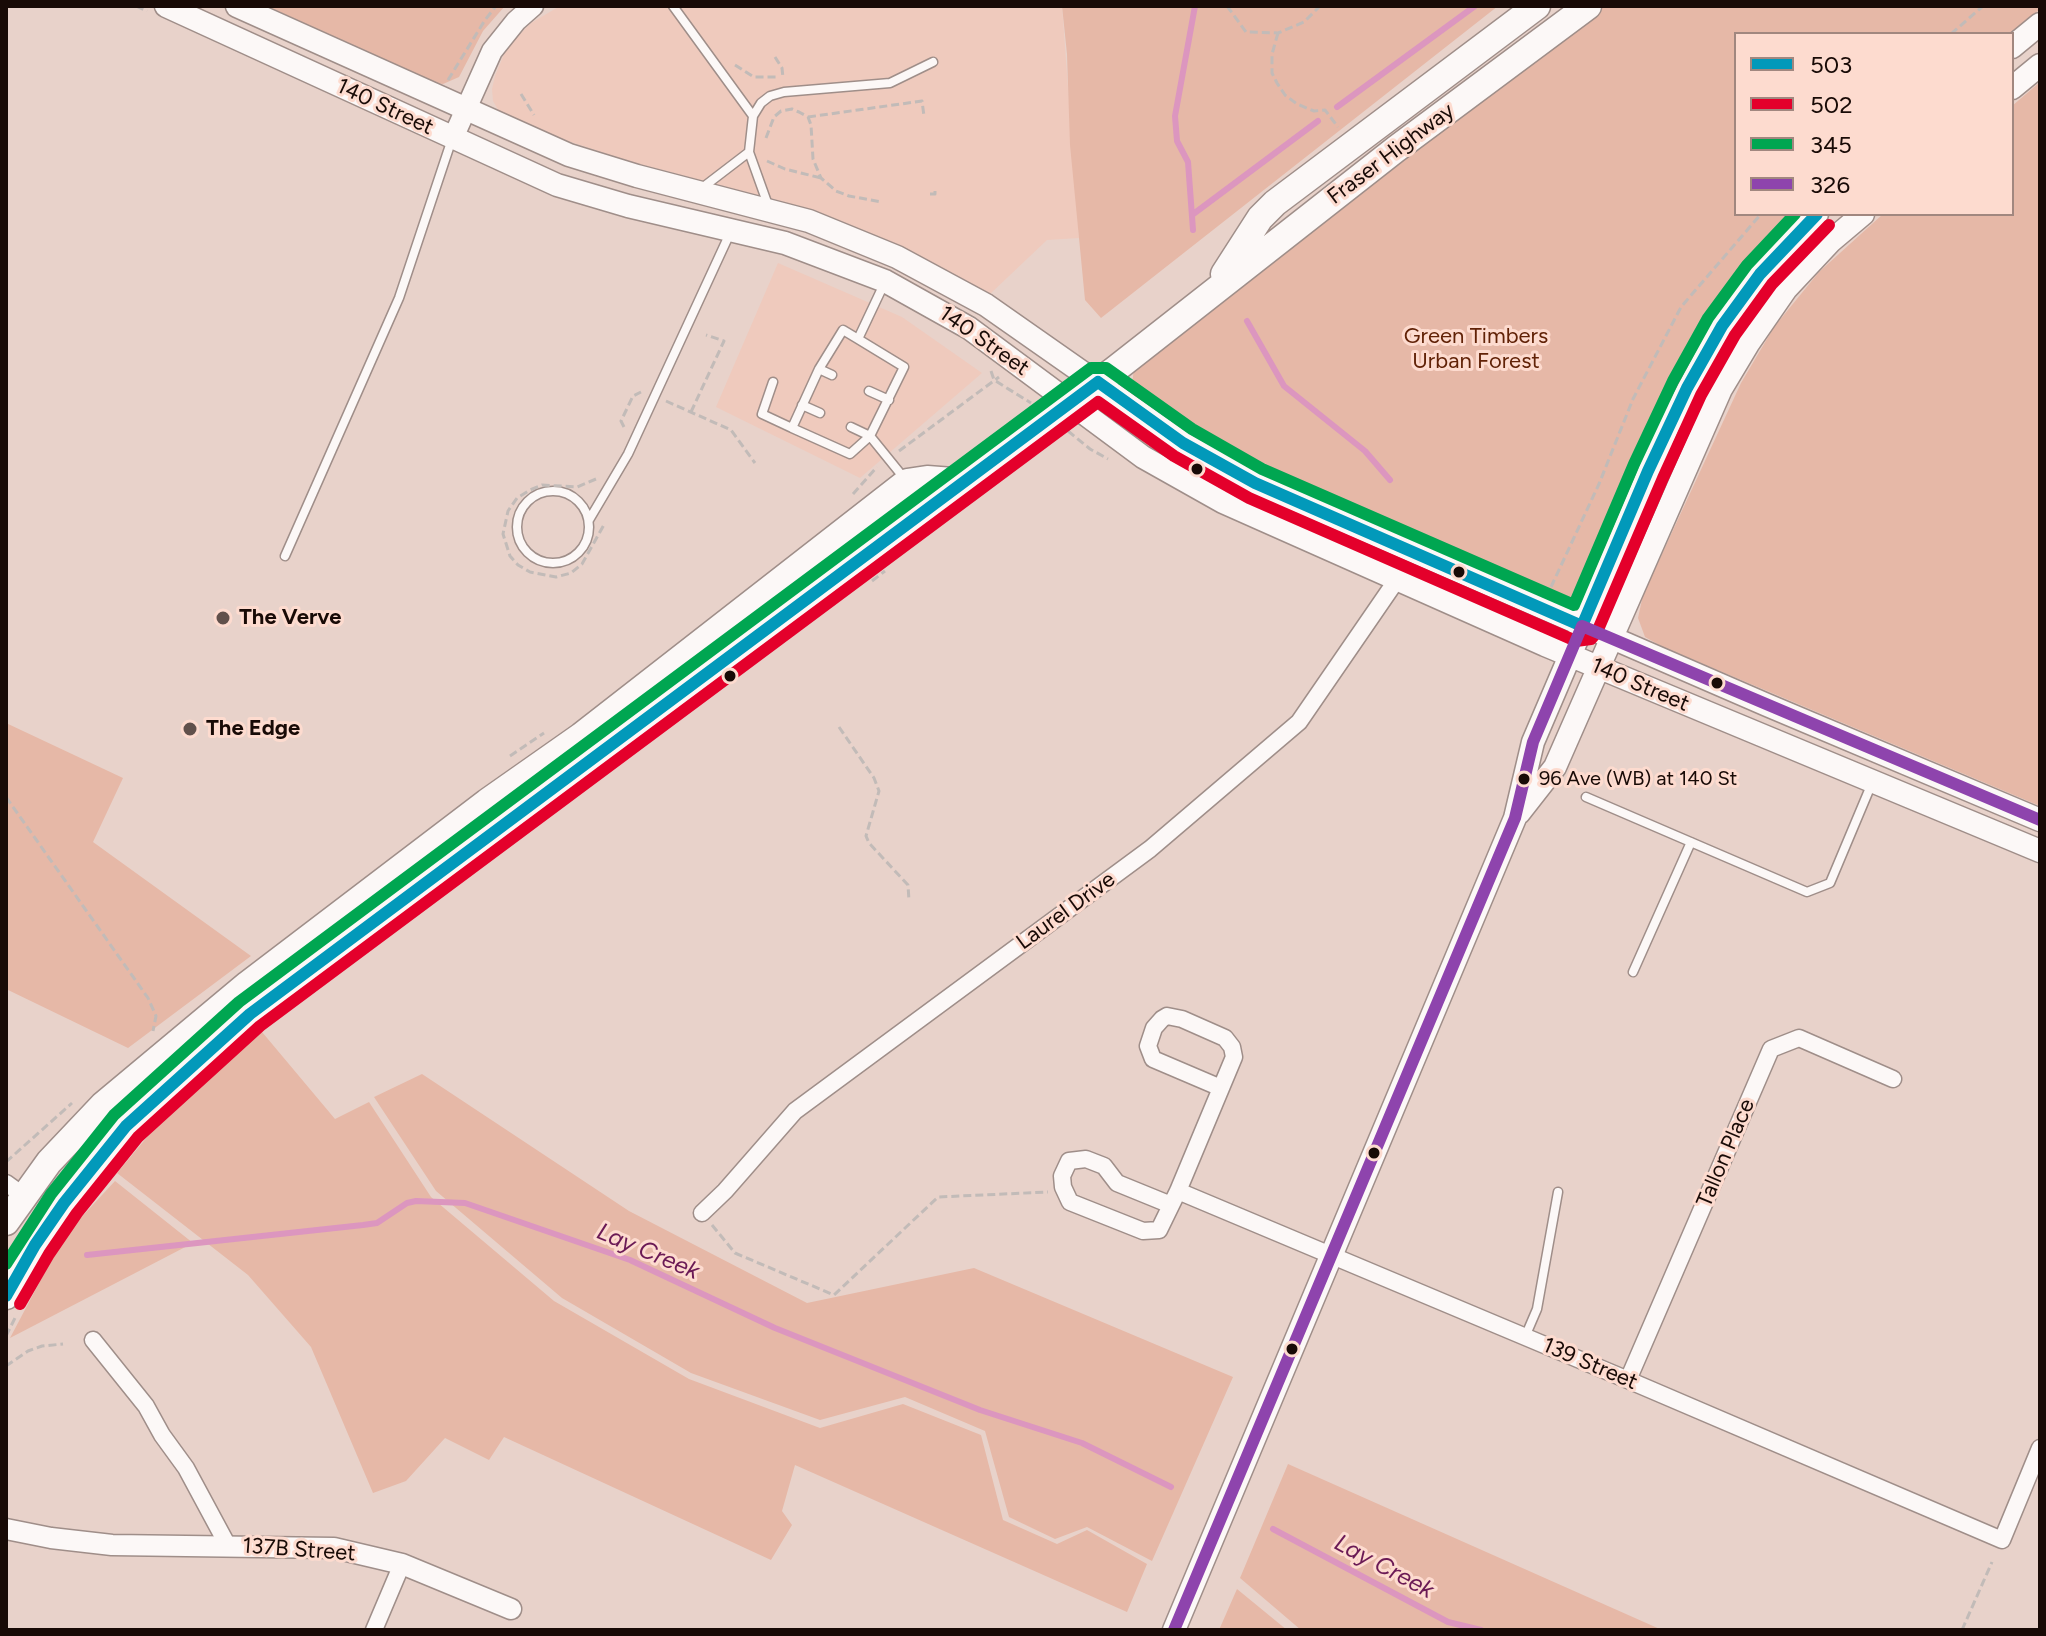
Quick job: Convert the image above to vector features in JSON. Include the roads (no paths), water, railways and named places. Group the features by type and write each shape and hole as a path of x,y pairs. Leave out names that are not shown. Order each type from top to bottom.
{"main road":[{"name":"140 Street","path":"166,6 557,185 628,206 785,243 885,281 969,328 1061,409 1184,481 1253,516 1570,655 2040,851"},
{"name":"140 Street","path":"237,6 569,155 770,210 846,235 897,257 986,305 1183,443 1255,483 1612,639 2040,820"},
{"name":"Fraser Highway","path":"1197,305 1216,284 1260,218 1275,203 1537,6"},
{"name":"Fraser Highway","path":"11,1306 35,1245 64,1203 126,1126 240,1023 461,854 1098,382 1396,149 1588,6"},
{"path":"2014,45 2040,24"},
{"path":"2014,86 2040,65"},
{"path":"1174,1630 1515,818 1533,742 1668,427 1722,326 1760,274 1815,216"},
{"path":"1515,818 1555,767 1721,389 1786,289 1831,241 1861,216"},
{"path":"6,1222 15,1190 103,1105 202,1021 487,802 581,736 907,482 927,479 953,481 972,476"}],"street":[{"path":"453,138 492,51 516,21 533,6"},
{"name":"Laurel Drive","path":"702,1213 795,1111 1150,849 1299,722 1398,578"},
{"name":"139 Street","path":"1221,1088 1153,1059 1148,1046 1154,1028 1162,1019 1167,1016 1182,1019 1225,1038 1232,1047 1234,1057 1221,1088 1174,1198 1159,1230 1143,1231 1070,1202 1062,1176 1069,1161 1086,1159 1104,1166 1117,1183 1174,1198 1333,1256 2002,1540 2040,1448"},
{"name":"Tallon Place","path":"1628,1380 1771,1049 1799,1038 1893,1079"},
{"name":"137B Street","path":"93,1340 146,1406 186,1468 228,1546 334,1548 402,1564 511,1609"},
{"path":"6,1529 112,1545 228,1546"},
{"path":"374,1630 402,1564"}],"lane":[{"path":"673,6 753,116"},
{"path":"770,210 749,152 753,116 770,96 784,92 890,83 933,62"},
{"path":"285,556 399,298 453,138"},
{"path":"698,191 749,152"},
{"path":"589,520 577,499 555,490 532,497 524,505 517,528 519,540 535,558 557,563 569,559 586,543 589,520 628,454 732,231"},
{"path":"858,339 885,281"},
{"path":"773,382 762,414 792,428 850,454 870,436 904,367 843,330 819,369 792,428"},
{"path":"819,369 832,375"},
{"path":"869,391 889,400"},
{"path":"802,405 820,413"},
{"path":"851,427 870,436 907,482"},
{"path":"1586,797 1807,892 1830,883 1872,782"},
{"path":"1633,972 1691,842"},
{"path":"1525,1337 1537,1309 1558,1192"}],"waterway":[{"path":"1193,230 1188,162 1177,141 1175,116 1195,6"},
{"path":"1337,107 1475,6"},
{"path":"1192,215 1318,121"},
{"path":"1247,321 1284,386 1365,451 1390,480"},
{"name":"Lay Creek","path":"87,1255 377,1223 407,1203 416,1201 465,1203 630,1260 775,1328 980,1410 1082,1443 1171,1487"},
{"name":"Lay Creek","path":"1273,1529 1448,1622 1481,1630"}],"place":[{"name":"The Verve","path":"223,618"},
{"name":"The Edge","path":"190,729"},
{"name":"96 Ave (WB) at 140 St","path":"1524,779"}],"park label":[{"name":"Green Timbers Urban Forest","path":"1476,350"}]}
